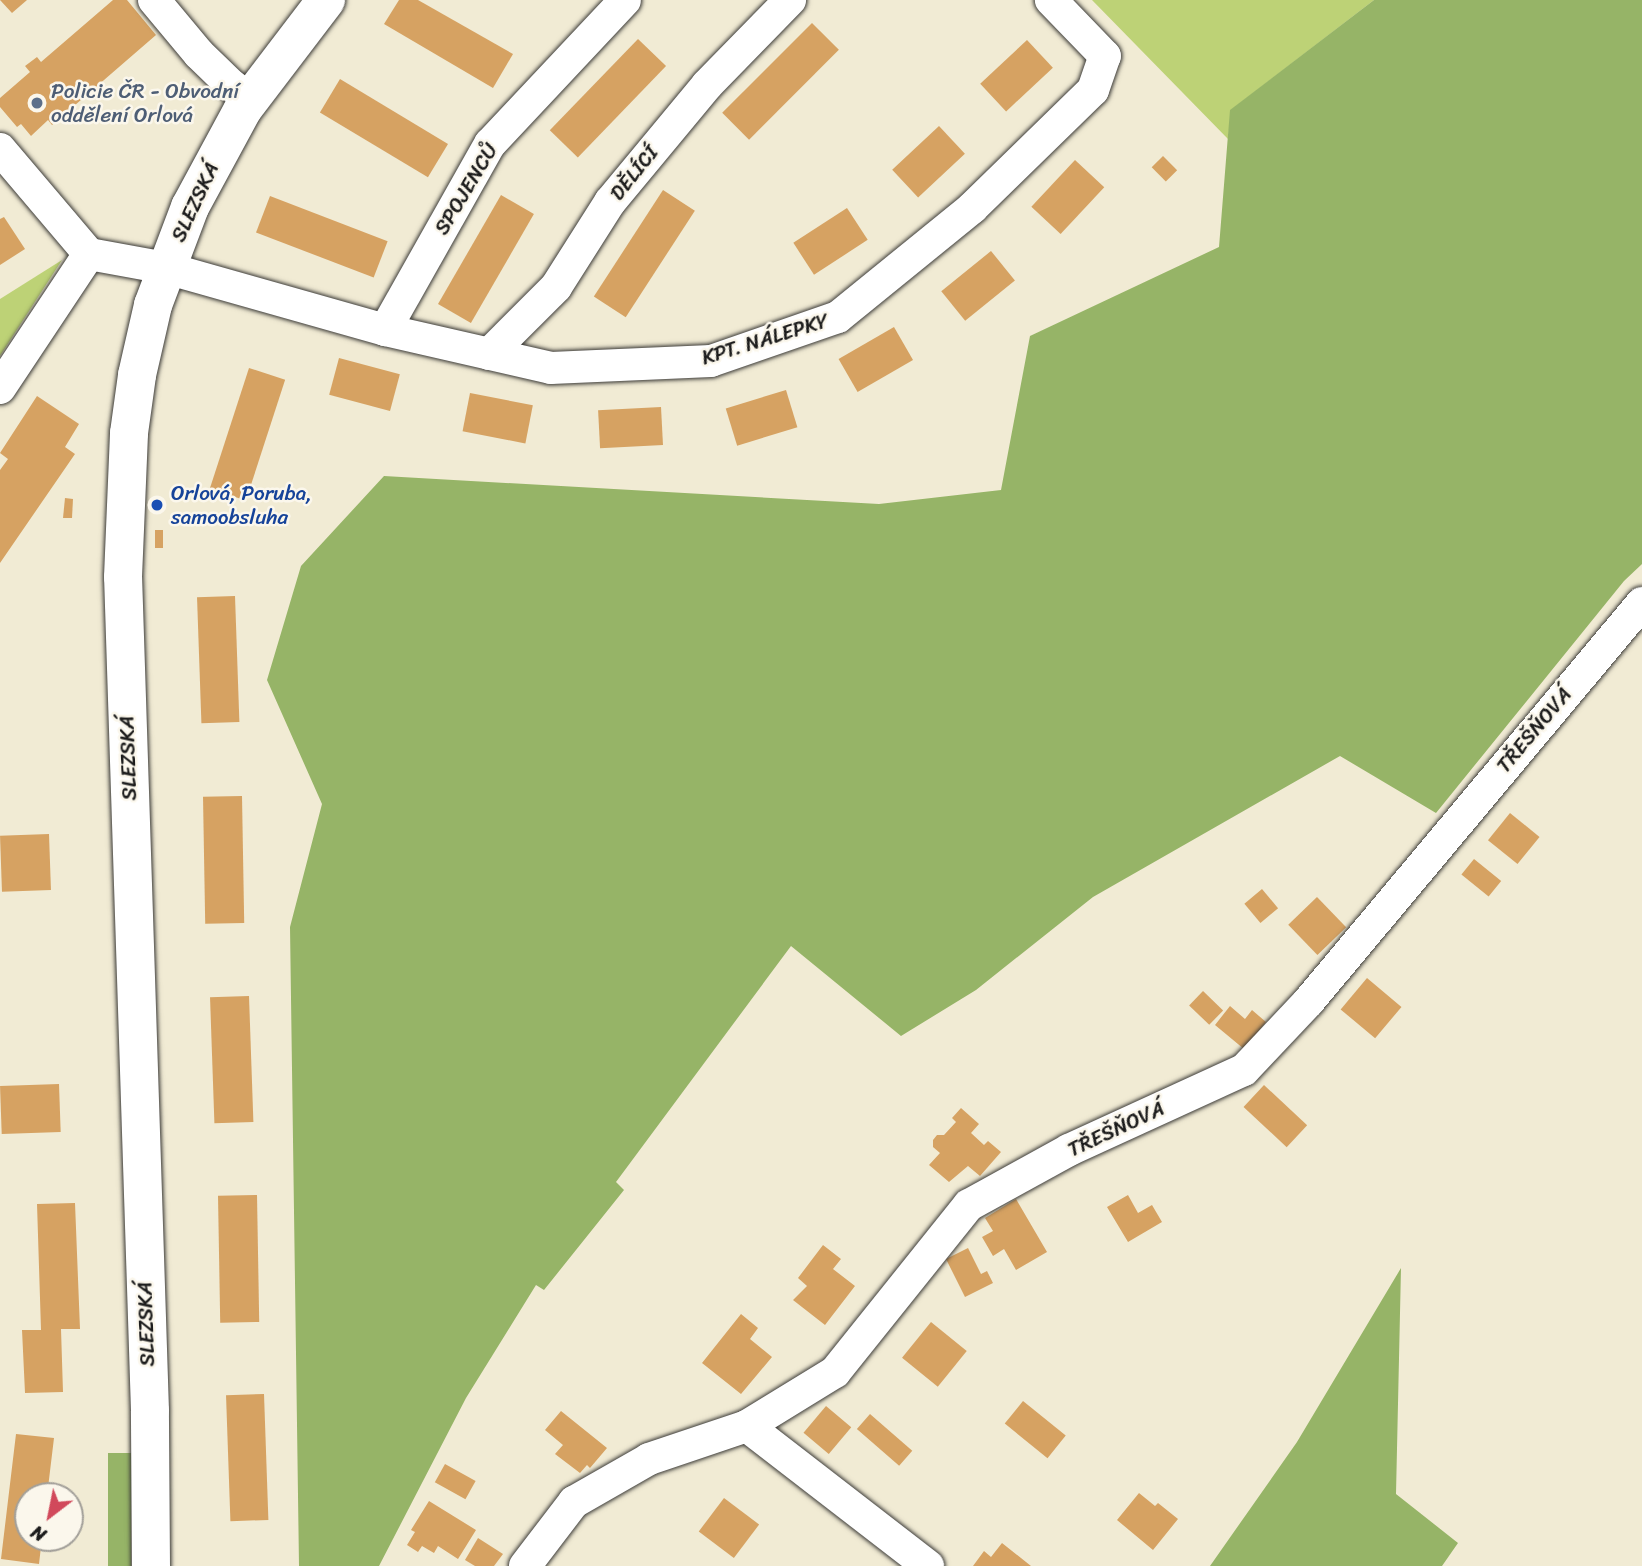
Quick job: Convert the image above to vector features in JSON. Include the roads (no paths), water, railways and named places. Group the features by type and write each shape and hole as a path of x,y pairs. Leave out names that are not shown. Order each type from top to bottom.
{"street":[{"path":"154,0 199,54 250,99"},
{"name":"SLEZSKÁ","path":"151,1566 150,1411 122,530 125,473 137,375 153,305 190,207 250,99 326,0"},
{"name":"SPOJENCŮ","path":"385,330 490,144 625,0"},
{"name":"DĚLÍCÍ","path":"489,354 556,287 610,201 707,85 790,0"},
{"name":"KPT. NÁLEPKY","path":"89,254 166,268 385,330 551,368 711,361 838,317 972,208 1093,90 1105,56 1051,0"},
{"path":"0,149 89,254 0,388"},
{"name":"TŘEŠŇOVÁ","path":"525,1566 574,1502 649,1459 747,1426 835,1372 969,1205 1069,1150 1244,1070 1309,1001 1642,603"},
{"path":"747,1426 928,1566"}],"place":[{"name":"Policie ČR - Obvodní oddělení Orlová","path":"37,103"},
{"name":"Orlová, Poruba, samoobsluha","path":"157,505"}]}
